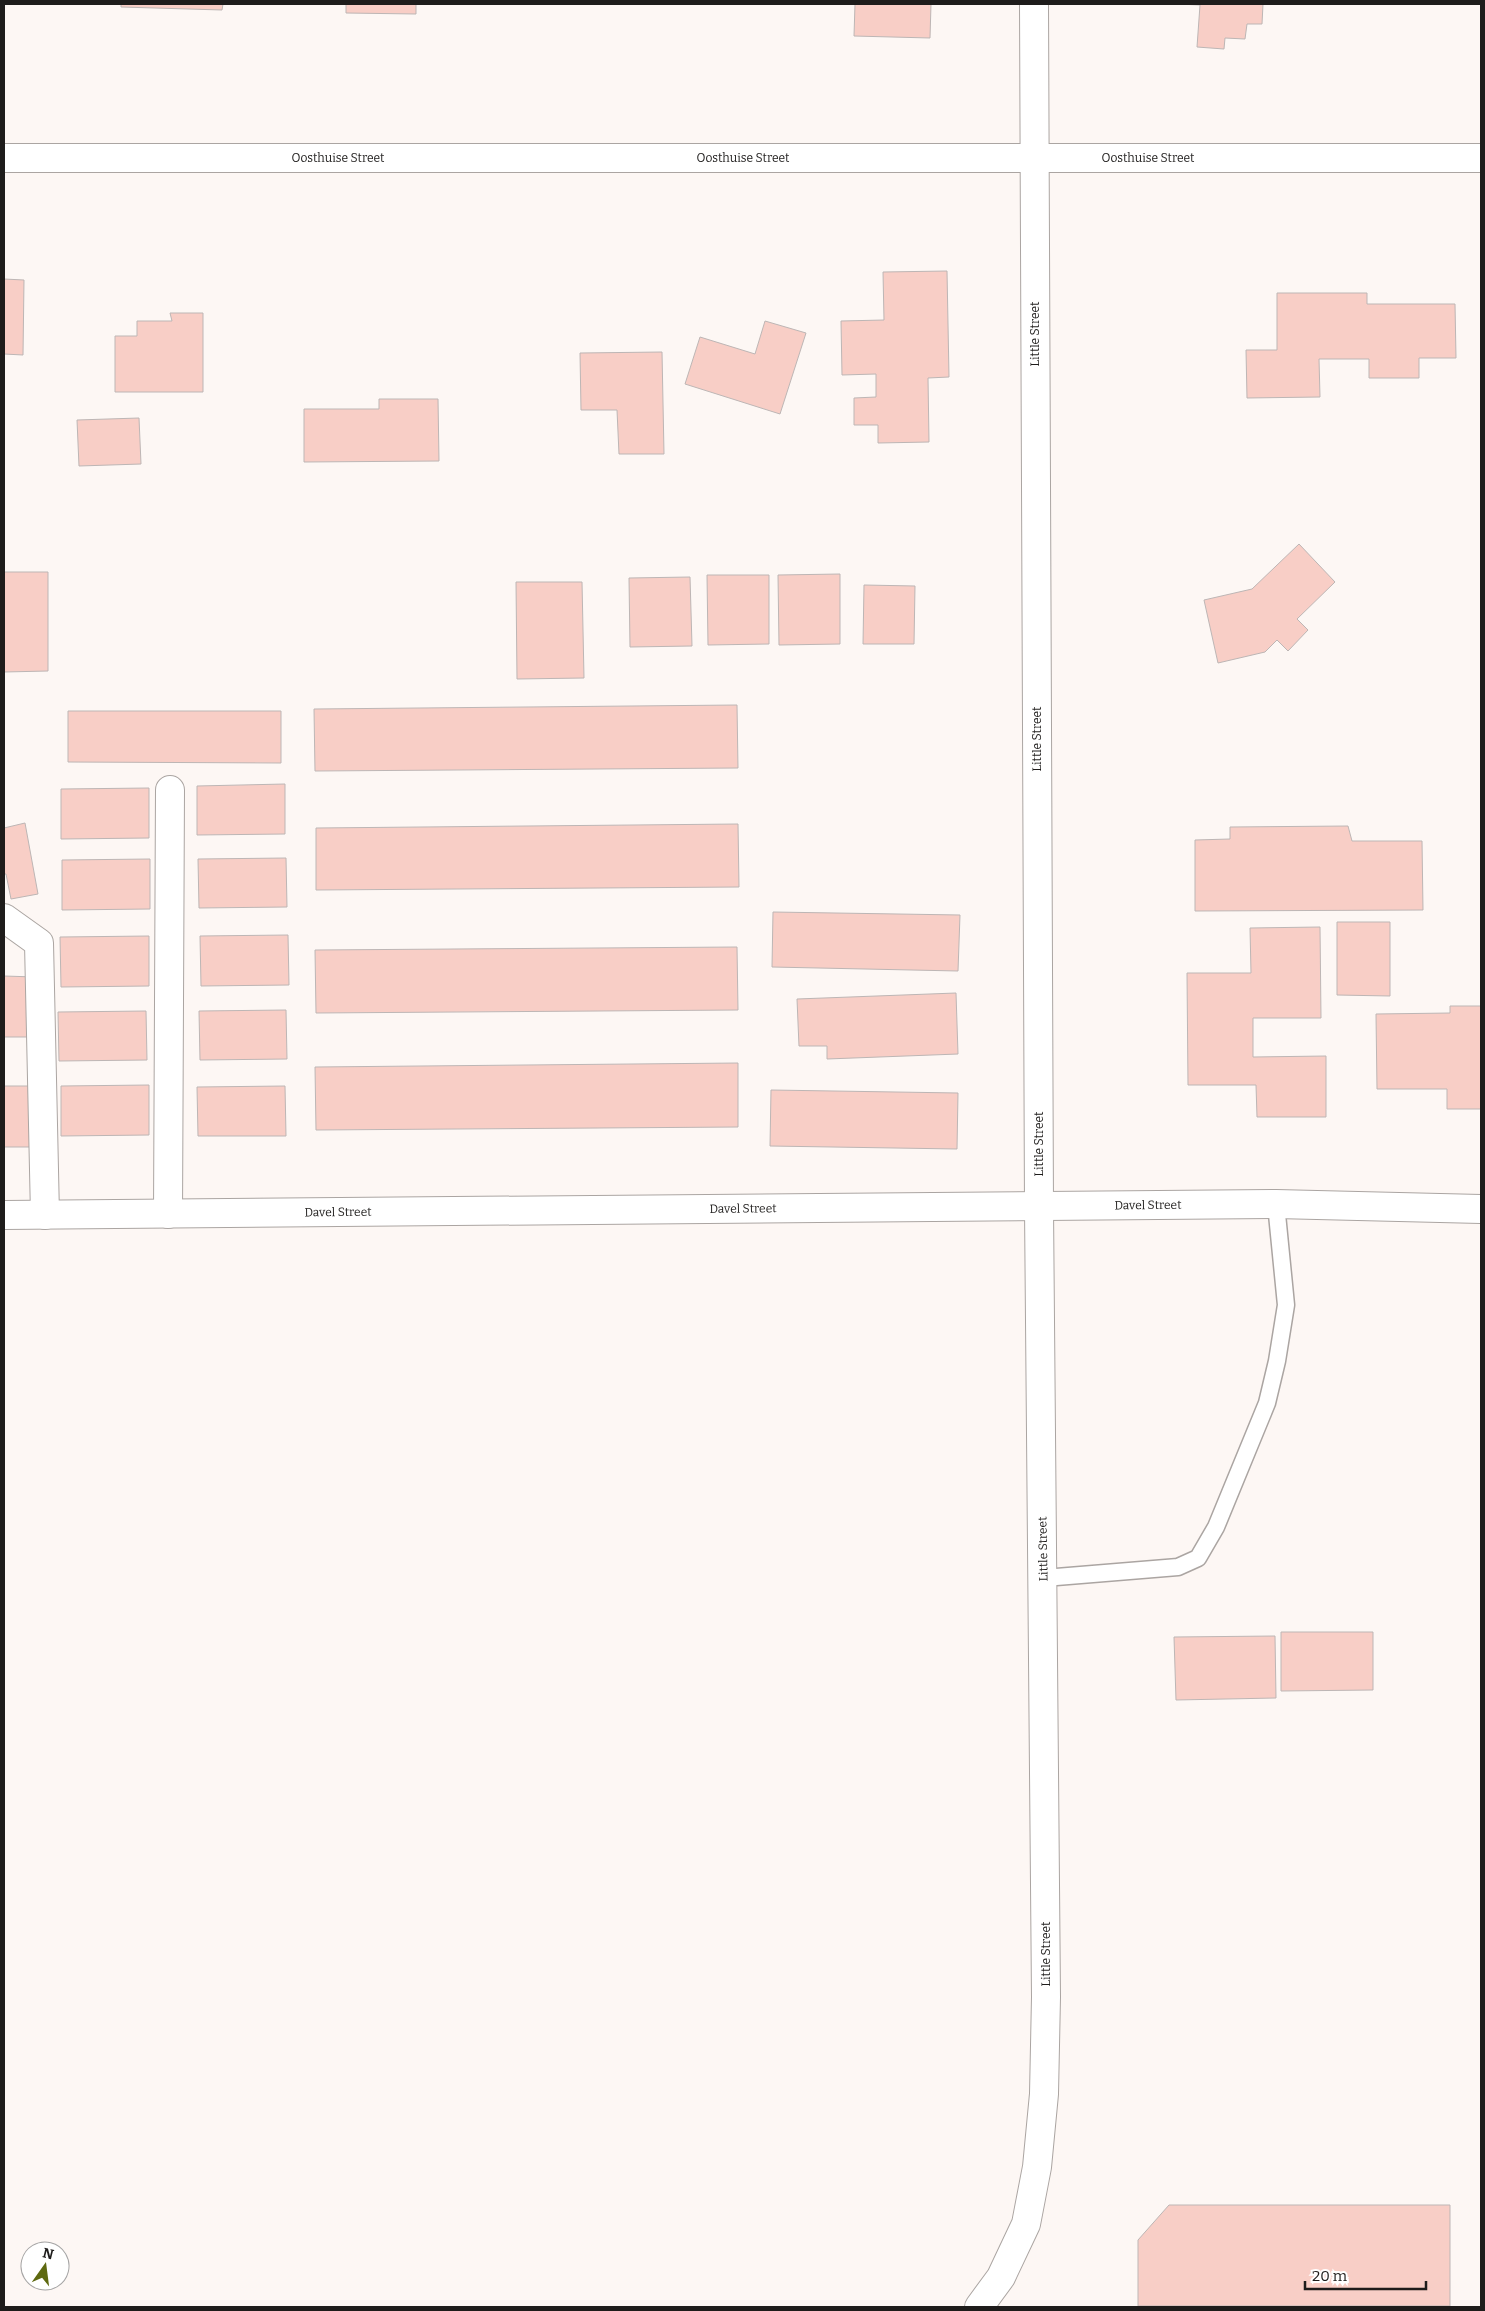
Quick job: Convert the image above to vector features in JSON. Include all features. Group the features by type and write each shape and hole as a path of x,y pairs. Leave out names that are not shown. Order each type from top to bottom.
{"street":[{"name":"Little Street","path":"979,2307 1001,2277 1026,2224 1037,2167 1044,2094 1046,1997 1044,1578 1039,1208 1034,4"},
{"name":"Oosthuise Street","path":"4,158 1481,158"},
{"path":"168,1214 170,790"},
{"path":"4,918 39,943 45,1215"},
{"name":"Davel Street","path":"4,1215 1039,1208 1276,1204 1481,1209"}],"lane":[{"path":"1044,1578 1178,1566 1198,1558 1203,1550 1216,1527 1267,1403 1277,1361 1286,1305 1276,1204"}],"building":[{"path":"121,4 223,4 222,10 121,7"},
{"path":"346,4 416,4 416,14 346,13"},
{"path":"855,4 931,4 930,38 854,36"},
{"path":"1178,4 1263,4 1262,24 1247,24 1245,39 1225,38 1224,49 1197,47 1200,5"},
{"path":"947,271 949,377 928,378 929,442 878,443 878,425 854,425 854,398 876,397 876,374 842,375 841,321 884,320 883,272"},
{"path":"4,279 24,280 23,355 4,354"},
{"path":"1277,293 1367,293 1367,304 1455,304 1456,358 1419,358 1419,378 1369,378 1369,359 1319,359 1320,397 1247,398 1246,350 1277,350"},
{"path":"170,313 203,313 203,392 115,392 115,336 137,336 137,321 172,321"},
{"path":"765,321 806,333 780,414 685,384 700,337 755,354"},
{"path":"662,352 664,454 619,454 617,410 581,410 580,353"},
{"path":"379,399 438,399 439,461 304,462 304,409 379,409"},
{"path":"139,418 141,464 79,466 77,420"},
{"path":"1299,544 1335,582 1297,619 1308,630 1288,651 1277,640 1265,652 1218,663 1204,600 1252,589"},
{"path":"4,572 48,572 48,671 4,672"},
{"path":"840,574 840,644 779,645 778,575"},
{"path":"707,575 769,575 769,644 708,645"},
{"path":"690,577 692,646 630,647 629,578"},
{"path":"516,582 582,582 584,678 517,679"},
{"path":"864,585 915,586 914,644 863,644"},
{"path":"737,705 738,768 315,771 314,709"},
{"path":"68,711 281,711 281,763 68,762"},
{"path":"285,784 285,834 197,835 197,786"},
{"path":"149,788 149,838 61,839 61,789"},
{"path":"25,823 38,894 11,899 6,874 4,874 4,828"},
{"path":"738,824 739,887 316,890 316,828"},
{"path":"1348,826 1352,841 1422,841 1423,910 1195,911 1195,840 1230,839 1230,827"},
{"path":"286,858 287,907 199,908 198,859"},
{"path":"150,859 150,909 62,910 62,860"},
{"path":"773,912 960,915 958,971 772,967"},
{"path":"1337,922 1390,922 1390,996 1337,995"},
{"path":"1320,927 1321,1018 1253,1018 1253,1057 1326,1056 1326,1117 1257,1117 1256,1085 1188,1085 1187,973 1251,973 1250,928"},
{"path":"288,935 289,985 201,986 200,936"},
{"path":"149,936 149,986 61,987 60,937"},
{"path":"737,947 738,1010 316,1013 315,950"},
{"path":"4,976 35,977 35,1037 4,1037"},
{"path":"956,993 958,1054 827,1059 827,1046 799,1046 797,999"},
{"path":"1450,1006 1481,1006 1481,1109 1447,1109 1447,1089 1377,1089 1376,1014 1450,1013"},
{"path":"286,1010 287,1059 200,1060 199,1011"},
{"path":"146,1011 147,1060 59,1061 58,1012"},
{"path":"738,1063 738,1127 316,1130 315,1067"},
{"path":"149,1085 149,1135 61,1136 61,1086"},
{"path":"4,1086 35,1086 34,1147 4,1147"},
{"path":"285,1086 286,1136 198,1136 197,1087"},
{"path":"771,1090 958,1093 957,1149 770,1146"},
{"path":"1281,1632 1373,1632 1373,1690 1281,1691"},
{"path":"1275,1636 1276,1698 1176,1700 1174,1637"},
{"path":"1169,2205 1450,2205 1450,2306 1138,2306 1138,2240"}]}
